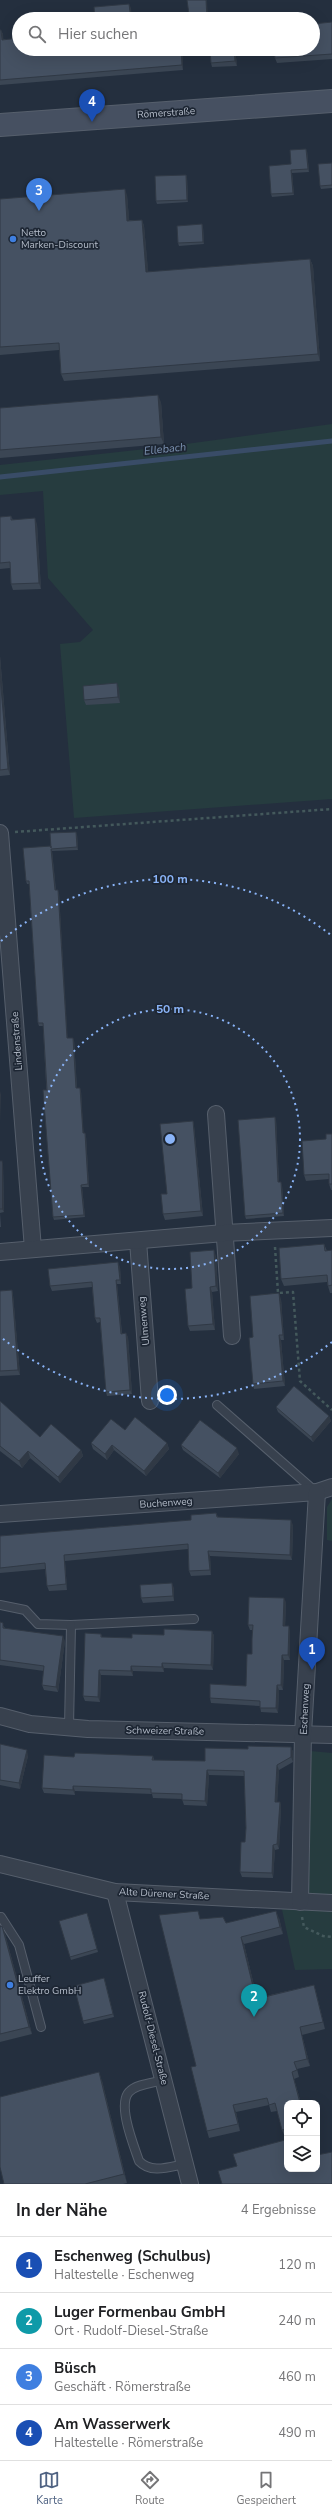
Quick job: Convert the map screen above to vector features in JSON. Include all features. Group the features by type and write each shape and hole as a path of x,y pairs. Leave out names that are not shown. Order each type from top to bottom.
{"main road":[{"name":"Römerstraße","path":"0,125 332,101"}],"street":[{"name":"Lindenstraße","path":"0,833 33,1249"},
{"path":"216,1114 232,1336"},
{"path":"0,1252 224,1233 332,1228"},
{"name":"Ulmenweg","path":"138,1241 150,1401"},
{"name":"Buchenweg","path":"0,1514 324,1490"},
{"name":"Eschenweg","path":"300,1902 303,1734 324,1490"},
{"name":"Schweizer Straße","path":"0,1716 30,1724 69,1727 332,1735"},
{"name":"Alte Dürener Straße","path":"0,1864 115,1892 332,1903"},
{"name":"Rudolf-Diesel-Straße","path":"115,1892 190,2184"}],"lane":[{"path":"217,1405 324,1490"},
{"path":"0,1605 25,1610 38,1624 71,1625 194,1620"},
{"path":"69,1727 71,1625"},
{"path":"0,1915 19,1945 40,2027"},
{"path":"164,2080 138,2086 128,2093 124,2105 126,2119 139,2161 144,2166 161,2169 185,2164"}],"path":[{"path":"0,833 332,809"},
{"path":"274,1231 278,1293 293,1292 300,1381 332,1410"},
{"path":"300,1902 304,1927 323,1936 332,1937"}],"green space":[{"path":"332,424 332,799 74,818 60,644 80,642 93,630 48,578 43,491 0,495 0,465 164,447"},
{"path":"332,1499 332,1541 327,1540 327,1507"},
{"path":"310,1751 332,1753 332,1896 304,1894"},
{"path":"281,1905 332,1907 332,1969 295,1970"}],"building":[{"path":"187,0 206,0 207,12 189,12"},
{"path":"129,4 130,12 94,12 94,7"},
{"path":"332,22 332,54 320,55 320,23"},
{"path":"0,30 2,40 12,39 12,56 181,56 182,65 0,80"},
{"path":"210,56 235,56 235,61 211,63"},
{"path":"275,56 304,56 275,58"},
{"path":"306,149 308,169 291,170 293,193 271,194 269,166 291,164 290,150"},
{"path":"332,163 332,185 320,186 318,164"},
{"path":"186,175 187,200 156,201 155,176"},
{"path":"125,189 127,221 142,220 146,272 310,259 318,354 61,374 59,343 0,347 0,199"},
{"path":"202,224 203,242 178,243 177,226"},
{"path":"158,395 161,437 0,450 0,408"},
{"path":"11,516 11,520 35,518 39,583 11,584 10,562 0,563 0,517"},
{"path":"0,676 8,769 0,770"},
{"path":"117,683 118,697 84,700 83,686"},
{"path":"76,832 77,847 51,849 55,890 58,890 67,1038 73,1038 76,1088 80,1088 83,1133 85,1133 88,1184 81,1185 84,1215 53,1217 43,1090 47,1090 43,1023 38,1023 29,881 26,881 23,848 51,846 50,833"},
{"path":"275,1117 278,1182 281,1182 283,1213 245,1216 238,1120"},
{"path":"193,1121 201,1211 163,1214 161,1194 167,1194 160,1124"},
{"path":"326,1134 332,1134 332,1184 329,1184 329,1174 304,1175 302,1141 326,1139"},
{"path":"0,1161 2,1161 2,1209 0,1209"},
{"path":"324,1244 325,1251 332,1250 332,1285 328,1286 327,1275 281,1279 279,1248"},
{"path":"214,1250 216,1286 210,1287 213,1324 188,1326 185,1289 192,1288 190,1252"},
{"path":"118,1262 120,1280 116,1280 121,1334 126,1333 130,1390 106,1392 100,1318 95,1318 92,1282 50,1286 48,1269"},
{"path":"12,1290 18,1370 0,1371 0,1291"},
{"path":"279,1293 283,1335 279,1335 283,1381 253,1384 249,1338 253,1337 250,1296"},
{"path":"294,1386 329,1416 311,1437 276,1407"},
{"path":"0,1401 40,1437 51,1424 81,1450 58,1477 28,1451 19,1461 0,1446"},
{"path":"135,1417 167,1443 144,1471 112,1445 105,1454 91,1443 111,1419 125,1430"},
{"path":"200,1420 237,1448 218,1473 181,1445"},
{"path":"216,1513 217,1517 291,1520 290,1555 208,1551 210,1570 189,1571 188,1544 64,1555 66,1584 47,1586 45,1563 0,1568 0,1536 191,1520 191,1515"},
{"path":"172,1583 173,1596 141,1598 140,1585"},
{"path":"249,1597 284,1598 283,1626 289,1626 288,1655 282,1655 281,1685 277,1685 276,1708 260,1708 260,1701 210,1698 210,1684 246,1686 247,1654 252,1654 253,1625 248,1625"},
{"path":"0,1622 3,1623 3,1628 63,1636 56,1687 42,1685 44,1666 0,1660"},
{"path":"164,1629 212,1631 211,1665 162,1663 162,1667 131,1666 131,1671 99,1670 98,1697 83,1696 85,1633 101,1634 101,1637 132,1638 132,1634 164,1635"},
{"path":"0,1744 27,1750 19,1783 0,1780"},
{"path":"248,1746 291,1747 291,1757 277,1765 275,1802 280,1802 277,1844 273,1845 272,1873 240,1872 241,1842 245,1842 246,1828 244,1771 207,1770 205,1801 182,1800 182,1794 151,1793 151,1789 73,1786 73,1790 42,1788 44,1755 74,1757 75,1753 153,1756 152,1760 205,1761 205,1748 248,1749"},
{"path":"198,1911 200,1919 223,1917 226,1923 276,1911 280,1927 241,1937 256,1999 314,1985 323,2022 300,2027 307,2059 294,2062 297,2070 292,2072 299,2100 284,2100 284,2130 282,2130 275,2103 269,2105 267,2098 233,2105 238,2124 207,2131 191,2067 196,2066 159,1915"},
{"path":"87,1913 97,1949 70,1957 59,1921"},
{"name":"Leuffer Elektro GmbH","path":"2,1926 29,2027 0,2034 0,1927"},
{"path":"104,1978 113,2014 83,2021 74,1986"},
{"path":"99,2072 124,2174 85,2184 4,2184 0,2167 0,2097"},
{"path":"284,2140 284,2172 320,2172 320,2154 332,2152 332,2184 222,2184 218,2171 237,2166 233,2154"}],"waterway":[{"name":"Ellebach","path":"0,477 332,441"}],"place":[{"name":"Am Wasserwerk","path":"92,122"},
{"name":"Büsch","path":"39,211"},
{"name":"Netto Marken-Discount","path":"13,239"},
{"name":"Eschenweg (Schulbus)","path":"312,1670"},
{"name":"Leuffer Elektro GmbH","path":"10,1985"},
{"name":"Luger Formenbau GmbH","path":"254,2017"}]}
